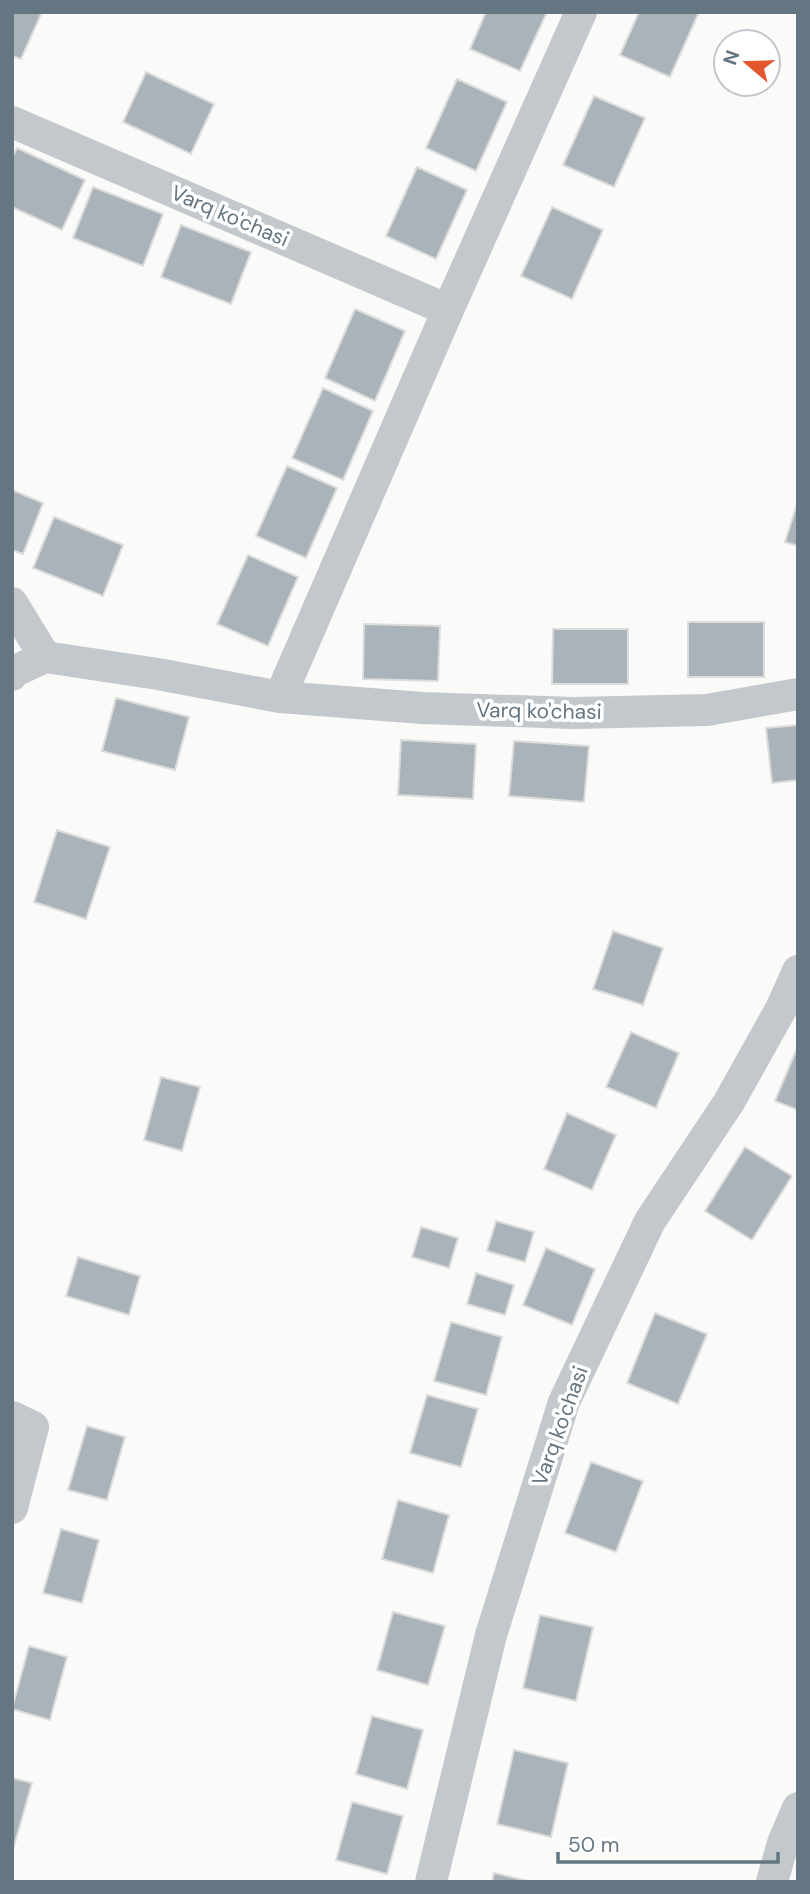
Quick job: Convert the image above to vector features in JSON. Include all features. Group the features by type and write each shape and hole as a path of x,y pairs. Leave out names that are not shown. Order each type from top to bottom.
{"street":[{"path":"280,697 581,12"},
{"name":"Varq ko'chasi","path":"12,122 448,310"},
{"path":"12,603 45,657 12,675"},
{"name":"Varq ko'chasi","path":"45,657 158,674 280,697 422,708 573,713 707,710 798,694"},
{"name":"Varq ko'chasi","path":"431,1882 491,1635 564,1402 650,1221 729,1102 781,1009 798,971"},
{"path":"12,1417 33,1427 12,1508"},
{"path":"772,1882 783,1843 798,1808"}],"building":[{"path":"12,12 42,12 21,59 12,56"},
{"path":"486,12 547,12 520,71 470,49"},
{"path":"639,12 699,12 670,77 620,55"},
{"path":"146,72 214,104 191,154 123,122"},
{"path":"457,79 507,102 476,171 426,148"},
{"path":"594,96 645,118 614,187 563,165"},
{"path":"17,148 85,180 62,230 12,207 12,158"},
{"path":"417,167 467,190 436,259 386,236"},
{"path":"93,187 163,214 143,266 73,238"},
{"path":"552,207 603,230 572,299 521,276"},
{"path":"181,225 251,252 231,304 161,277"},
{"path":"355,309 405,331 375,401 325,378"},
{"path":"323,388 373,411 343,480 292,458"},
{"path":"287,466 337,488 306,558 256,536"},
{"path":"12,490 43,503 23,554 12,550"},
{"path":"798,501 798,546 785,542"},
{"path":"54,517 123,545 103,596 33,568"},
{"path":"248,555 298,577 268,646 217,624"},
{"path":"688,622 764,622 764,677 688,677"},
{"path":"364,624 440,626 438,681 363,679"},
{"path":"553,629 628,629 628,684 552,684"},
{"path":"116,698 189,717 175,770 102,751"},
{"path":"798,725 798,780 772,783 766,728"},
{"path":"401,740 476,744 473,799 398,795"},
{"path":"514,741 589,746 584,802 509,796"},
{"path":"57,830 110,847 86,919 34,902"},
{"path":"613,931 663,948 643,1005 593,989"},
{"path":"631,1032 679,1053 656,1108 606,1087"},
{"path":"798,1046 798,1110 775,1101"},
{"path":"161,1077 200,1087 182,1151 144,1140"},
{"path":"567,1113 616,1135 592,1190 544,1169"},
{"path":"745,1147 792,1176 752,1240 705,1211"},
{"path":"496,1221 534,1232 525,1262 487,1251"},
{"path":"421,1227 458,1238 449,1268 412,1257"},
{"path":"546,1248 595,1269 572,1325 523,1305"},
{"path":"78,1257 140,1276 129,1315 66,1296"},
{"path":"476,1273 514,1285 505,1315 467,1304"},
{"path":"655,1313 707,1334 678,1404 627,1383"},
{"path":"451,1322 502,1337 486,1395 434,1381"},
{"path":"427,1395 478,1409 461,1467 410,1453"},
{"path":"87,1426 125,1437 107,1500 68,1490"},
{"path":"591,1462 643,1481 616,1552 565,1533"},
{"path":"398,1500 449,1515 433,1573 382,1559"},
{"path":"61,1529 99,1540 82,1603 43,1593"},
{"path":"393,1612 445,1626 428,1685 377,1670"},
{"path":"540,1615 593,1627 576,1701 523,1688"},
{"path":"29,1646 67,1657 50,1720 12,1709"},
{"path":"372,1716 423,1730 407,1789 356,1774"},
{"path":"514,1750 568,1763 551,1837 497,1824"},
{"path":"12,1778 32,1783 14,1846 12,1846"},
{"path":"352,1802 403,1816 387,1874 336,1860"},
{"path":"494,1873 532,1882 492,1882"}]}
